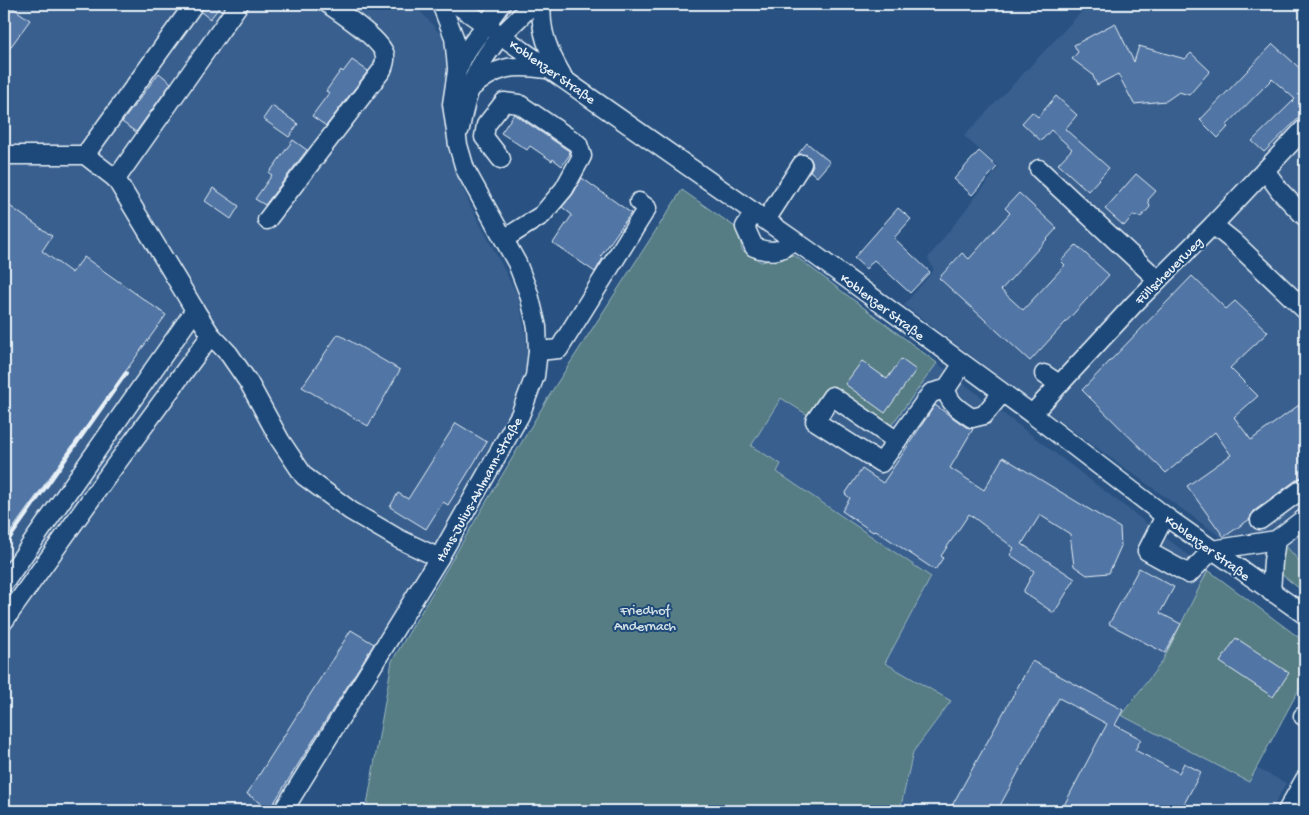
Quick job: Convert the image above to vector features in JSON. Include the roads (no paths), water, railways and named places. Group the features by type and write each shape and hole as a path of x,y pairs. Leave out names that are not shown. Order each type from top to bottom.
{"street":[{"path":"85,155 194,4"},
{"path":"116,179 239,4"},
{"path":"267,220 382,70 386,62 379,42 328,4"},
{"name":"Hans-Julius-Ahlmann-Straße","path":"283,811 439,558 520,415 532,387 538,351 537,328 529,294 524,278 465,169 458,144 452,104 457,71 454,37 441,4"},
{"name":"Koblenzer Straße","path":"456,4 760,216 962,365 1032,414 1165,516 1305,615"},
{"name":"Hans-Julius-Ahlmann-Straße","path":"457,71 465,53 501,4"},
{"name":"Hans-Julius-Ahlmann-Straße","path":"458,144 469,90 480,64 502,36 532,4"},
{"path":"542,4 541,23 546,41 555,63 565,80"},
{"path":"469,90 488,76 508,67 526,66 550,69"},
{"path":"501,160 484,137 486,125 504,102 519,104 578,144 582,156 564,189 542,216 504,239"},
{"name":"Füllscheuerweg","path":"1032,414 1305,128"},
{"path":"4,155 85,155 116,179 195,310 211,335 229,354 249,383 280,440 304,476 365,519 399,539 439,558"},
{"path":"793,240 787,246 769,252 754,247 745,227 760,216 802,164"},
{"path":"1039,169 1158,280"},
{"path":"1265,170 1280,191 1305,217"},
{"path":"538,351 558,349 646,208 639,202"},
{"path":"1214,224 1305,310"},
{"path":"4,583 195,310"},
{"path":"4,621 211,335"},
{"path":"897,441 931,393 946,389 962,365"},
{"path":"1044,374 1059,384"},
{"path":"946,389 947,396 955,408 972,418 984,415 1002,393"},
{"path":"1260,520 1305,486"},
{"path":"1165,516 1147,551 1189,574 1212,550 1276,540 1305,518"},
{"path":"1271,592 1276,540"},
{"path":"1288,811 1305,780"}],"railway":[{"path":"4,546 126,373"}],"park label":[{"name":"Friedhof Andernach","path":"645,618"}]}
